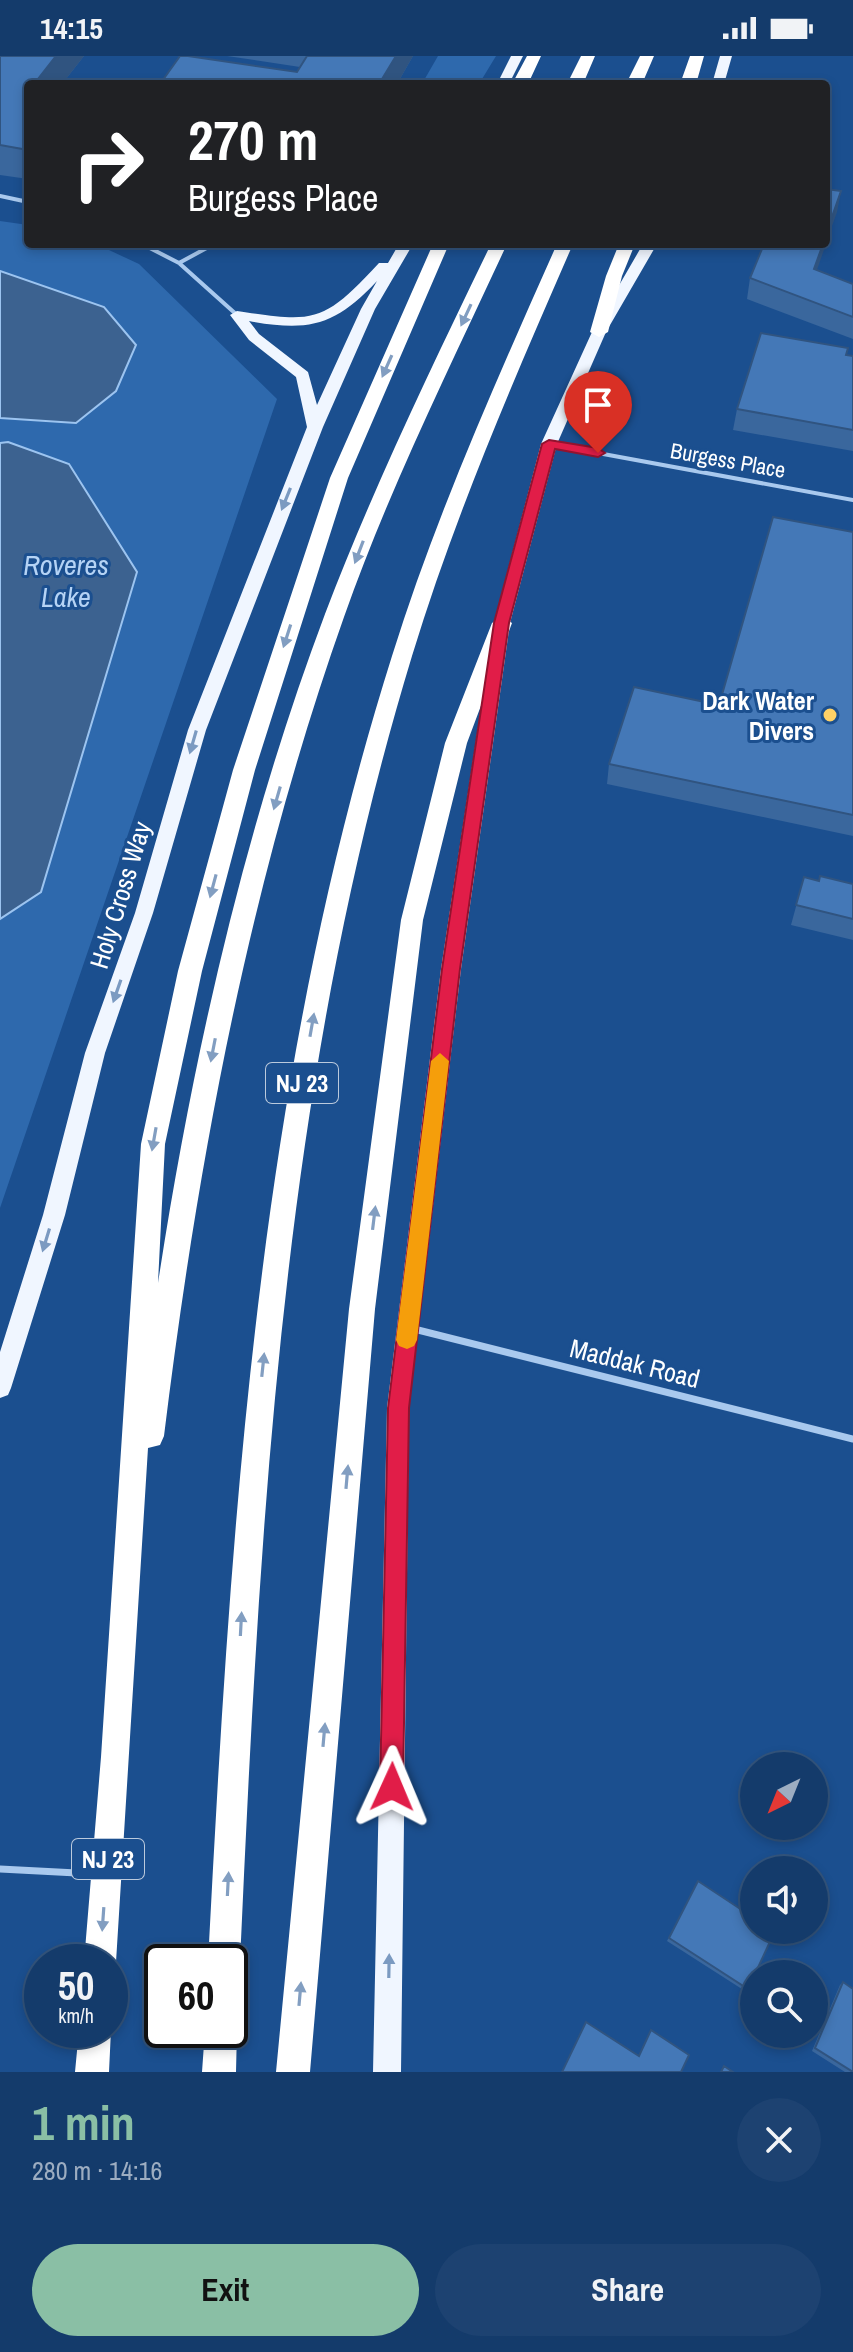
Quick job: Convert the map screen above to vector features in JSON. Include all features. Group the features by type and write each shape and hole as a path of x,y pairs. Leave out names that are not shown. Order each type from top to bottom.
{"highway":[{"path":"522,80 534,56"},
{"path":"577,80 588,56"},
{"path":"636,80 647,56"},
{"path":"689,80 697,56"},
{"path":"116,1757 153,1144 190,971 244,770 339,478 439,248"},
{"name":"NJ 23","path":"101,1944 138,1541 165,1325 198,1125 226,990 278,793 334,618 396,464 497,248"},
{"name":"NJ 23","path":"225,1944 243,1583 257,1418 291,1142 313,1019 360,806 410,629 466,477 563,248"},
{"path":"599,332 614,276 625,248"},
{"path":"293,2072 362,1309 412,920 456,743 502,623"},
{"path":"92,2072 94,2048"},
{"path":"219,2072 220,2048"}],"main road":[{"path":"505,80 517,56"},
{"path":"719,80 726,56"},
{"path":"237,315 306,323 328,315 362,289 401,248"},
{"name":"Holy Cross Way","path":"0,1388 54,1215 95,1053 144,913 197,730 315,427 368,309 403,248"},
{"path":"387,2072 398,1408 451,969 502,623 549,444 599,332 648,248"},
{"path":"237,315 254,337 303,375 315,427"}],"lane":[{"path":"0,196 24,201"},
{"path":"150,248 179,263 237,315"},
{"path":"179,263 207,248"},
{"name":"Burgess Place","path":"549,444 853,500"},
{"name":"Maddak Road","path":"408,1327 853,1439"},
{"path":"0,1869 107,1874"}],"shaded area":[{"path":"438,56 496,56 481,80 424,80"},
{"path":"0,221 24,224 24,248 105,248 139,264 277,399 0,1208 0,919 41,892 137,573 69,464 8,442 0,443 0,418 76,423 116,391 104,307 0,271"}],"water":[{"path":"0,271 104,307 136,345 116,391 76,423 0,418"},
{"name":"Roveres Lake","path":"8,442 69,464 137,572 41,892 0,919 0,443"}],"building":[{"path":"0,56 56,56 37,80 24,80 24,149 0,145"},
{"path":"180,56 297,72 307,56 396,56 381,80 163,80"},
{"path":"830,190 841,191 830,223"},
{"path":"762,248 822,248 814,269 853,284 853,317 750,278"},
{"path":"761,333 848,348 846,355 853,356 853,430 737,409"},
{"path":"773,517 853,532 853,815 609,764 634,687 719,705"},
{"path":"820,876 853,884 853,919 796,905 804,877 819,881"},
{"path":"698,1881 740,1909 740,1944 769,1944 762,1960 740,1960 740,1984 669,1938"},
{"path":"843,1982 853,1989 853,2072 815,2048 828,2048 828,2017"},
{"path":"586,2022 639,2056 651,2030 689,2055 681,2072 562,2072"}],"slow traffic":[{"path":"407,1340 440,1061"}],"place":[{"name":"Dark Water Divers","path":"830,715"}],"route":[{"path":"392,1787 398,1408 451,969 502,623 549,444 598,453"}]}
